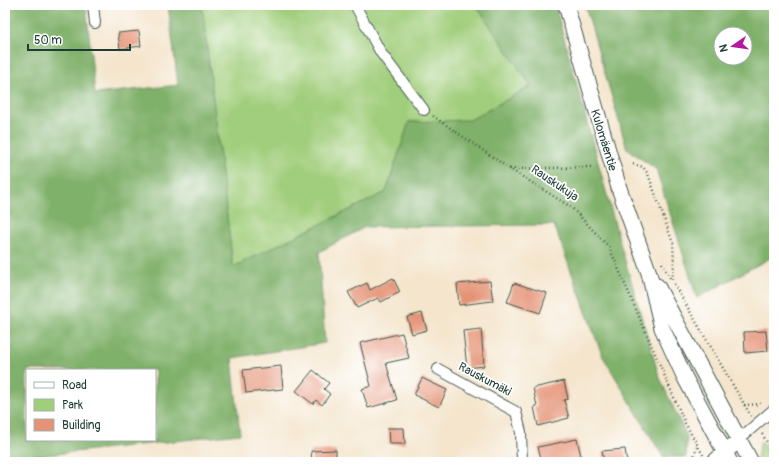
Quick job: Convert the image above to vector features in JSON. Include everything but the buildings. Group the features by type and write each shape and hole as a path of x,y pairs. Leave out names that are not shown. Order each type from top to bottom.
{"main road":[{"name":"Kulomäentie","path":"566,5 619,188 649,273 662,328 723,459"},
{"name":"Kulomäentie","path":"649,273 676,319 738,440 751,462"},
{"path":"723,459 738,440"}],"street":[{"path":"93,5 95,23"},
{"path":"355,5 381,53 424,110"},
{"name":"Rauskumäki","path":"438,369 516,412 521,432 522,462"},
{"path":"738,440 774,409"}],"path":[{"name":"Rauskukuja","path":"424,110 510,169 571,208 609,247 697,447 690,462"},
{"path":"633,164 643,167 648,174 673,243 674,265 672,282"},
{"path":"510,169 591,167"},
{"path":"658,257 774,454"},
{"path":"744,405 762,403"}],"green space":[{"path":"5,5 86,5 95,94 178,85 168,5 202,5 233,267 386,192 409,122 470,120 531,86 476,5 555,5 622,250 659,376 687,437 686,457 663,457 602,355 554,225 365,227 319,252 325,343 232,358 240,434 28,457 28,462 5,462"},
{"path":"202,5 476,5 531,86 470,120 409,122 386,192 233,267"},
{"path":"585,5 774,5 774,256 697,298 656,169 627,149"},
{"path":"761,441 773,462 759,462 757,458"}]}
